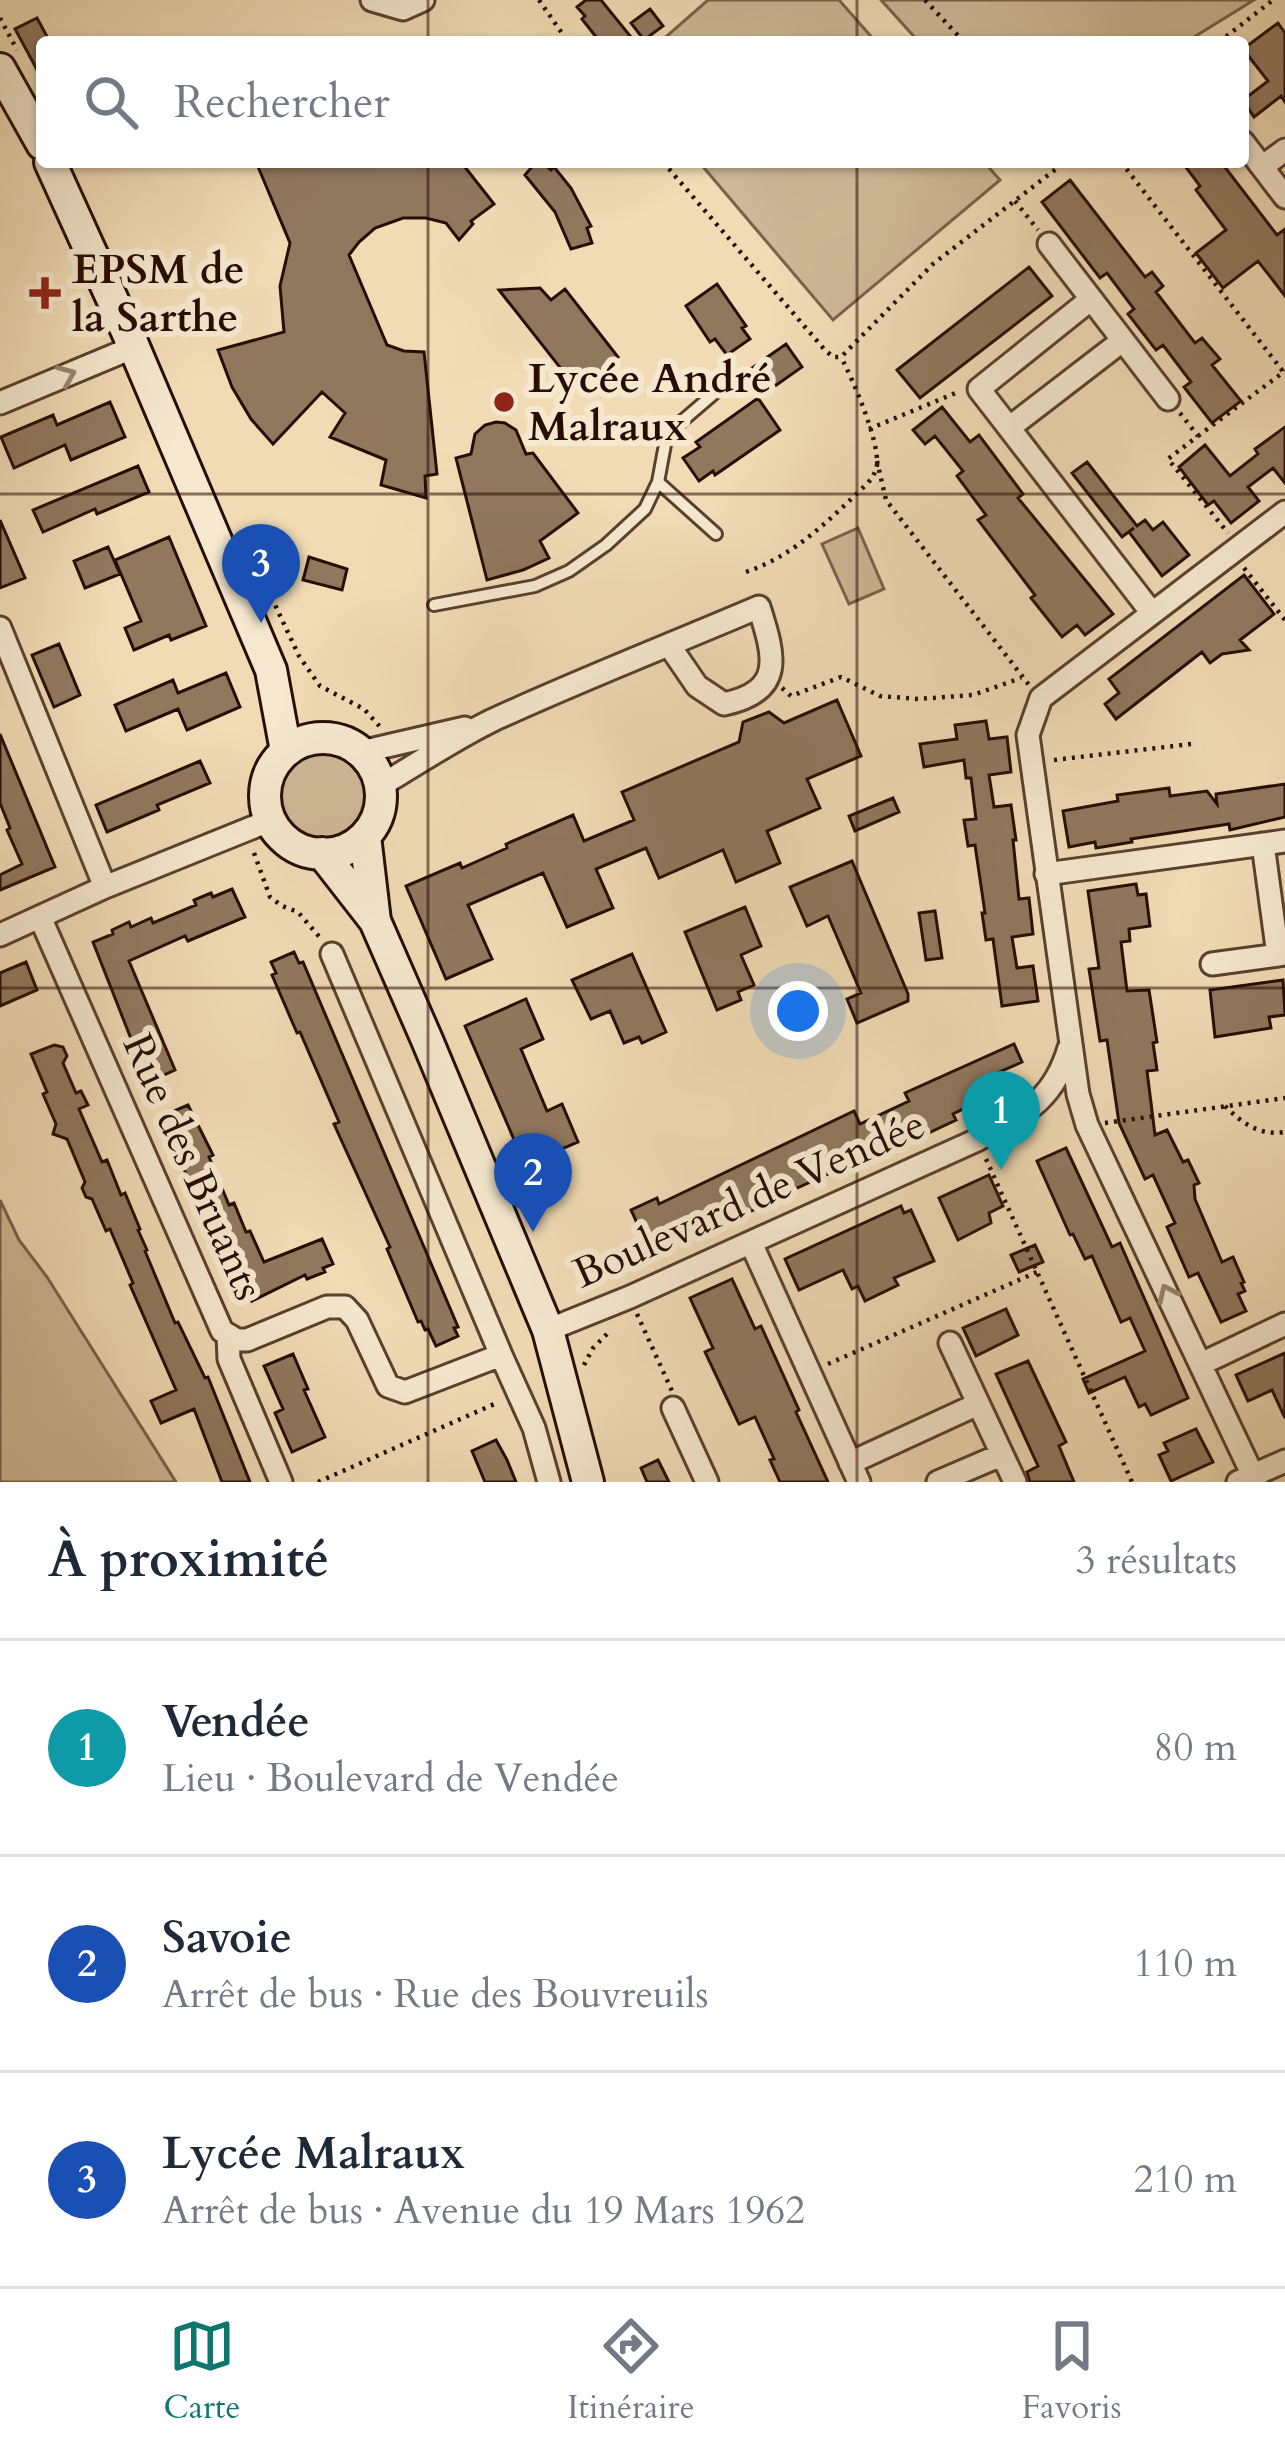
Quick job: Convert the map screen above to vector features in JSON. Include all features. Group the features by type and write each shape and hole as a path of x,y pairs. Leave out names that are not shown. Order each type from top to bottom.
{"street":[{"path":"372,0 403,9 423,0"},
{"path":"0,69 36,133"},
{"path":"1249,150 1285,197"},
{"path":"1262,167 1285,150"},
{"path":"53,168 271,670 286,751"},
{"path":"1049,244 1168,400"},
{"path":"1090,300 980,388 1152,613"},
{"path":"1010,428 1122,340"},
{"path":"0,403 134,346"},
{"path":"1285,512 1041,698 1028,735 1078,1094 1088,1125 1201,1364 1249,1480 1285,1461"},
{"path":"380,786 489,722 670,645 759,608 773,652 770,675 750,698 724,704 697,686 670,645"},
{"path":"0,628 105,887"},
{"path":"271,670 320,738"},
{"path":"361,752 489,722"},
{"path":"320,738 338,740 361,752 380,786 378,815 365,836 342,850 322,853 290,843 266,806 267,784 276,762 299,743 320,738"},
{"path":"0,935 271,820"},
{"path":"365,836 375,921"},
{"path":"1046,874 1274,843 1281,955 1212,964"},
{"path":"322,853 375,921 548,1330 588,1482"},
{"name":"Rue des Bruants","path":"40,917 218,1323 228,1336 248,1340 328,1307 345,1306 357,1320 388,1387 405,1393 501,1354"},
{"path":"332,954 534,1428 549,1482"},
{"name":"Boulevard de Vendée","path":"548,1330 630,1298 977,1140 1043,1097 1061,1074 1071,1041"},
{"path":"751,1244 854,1472 978,1404"},
{"path":"1201,1364 1285,1324"},
{"path":"228,1336 230,1359 281,1482"},
{"path":"950,1343 1015,1482"},
{"path":"673,1408 706,1482"},
{"path":"938,1482 1001,1455"}],"lane":[{"path":"434,605 523,589 569,571 596,553 645,509 658,482 667,434 731,379"},
{"path":"658,482 716,534"}],"path":[{"path":"539,0 564,36"},
{"path":"925,0 958,36"},
{"path":"1227,36 1273,0"},
{"path":"668,168 833,357 841,357 933,264 1056,168"},
{"path":"1126,168 1284,372 1168,459 1285,620"},
{"path":"1015,201 1049,244"},
{"path":"841,357 869,429 886,500 1041,698"},
{"path":"869,429 952,393 980,388"},
{"path":"1168,400 1198,436"},
{"path":"746,572 781,558 822,526 868,483 877,461"},
{"path":"252,555 299,656 320,686 364,709 389,736"},
{"path":"770,675 790,696 841,677 880,696 918,699 973,695 1023,677"},
{"path":"1031,763 1191,743"},
{"path":"254,853 270,897 309,922 332,954"},
{"path":"1088,1125 1285,1098"},
{"path":"1225,1106 1245,1126 1274,1134 1285,1132"},
{"path":"977,1140 1132,1482"},
{"path":"809,1372 1037,1272"},
{"path":"630,1298 675,1397 673,1408"},
{"path":"318,1482 519,1393"}],"shaded area":[{"path":"708,0 839,0 871,36 667,36"},
{"path":"881,0 1254,0 1196,36 914,36"},
{"path":"704,168 989,168 1000,180 833,320"},
{"path":"858,528 884,589 849,604 822,544"},
{"path":"323,748 356,762 370,795 356,828 323,842 290,828 276,795 290,762"},
{"path":"0,1200 19,1240 176,1482 0,1482"}],"building":[{"path":"586,0 601,0 630,36 595,36 577,7"},
{"path":"650,9 663,26 641,36 631,23"},
{"path":"37,18 47,36 36,36 36,68 15,29"},
{"path":"1278,23 1285,33 1285,102 1281,96 1254,117 1249,95 1268,81 1249,57 1249,45"},
{"path":"259,168 466,168 494,204 471,221 459,240 446,223 403,218 375,228 349,255 387,345 424,352 437,474 425,476 426,498 381,485 386,460 330,437 345,413 322,392 273,444 232,387 218,350 284,332 280,286 290,243"},
{"path":"531,168 555,168 591,226 587,228 592,243 571,249 555,212 525,175"},
{"path":"1186,168 1226,168 1277,235 1285,229 1285,296 1258,261 1223,288 1196,253 1226,230 1196,190 1200,186"},
{"path":"1070,180 1145,277 1152,272 1163,286 1156,292 1195,343 1202,338 1220,359 1212,365 1241,401 1212,423 1184,387 1191,382 1163,345 1156,350 1128,314 1134,309 1107,273 1100,278 1042,202"},
{"path":"1029,267 1052,296 920,398 897,370"},
{"path":"717,284 750,339 727,355 715,339 710,342 686,306"},
{"path":"540,288 551,300 565,289 618,357 595,375 599,380 577,389 499,290"},
{"path":"786,344 802,367 768,391 752,368"},
{"path":"758,398 780,430 699,481 683,458 700,447 696,442"},
{"path":"110,402 125,437 71,460 65,445 14,468 1,437 53,415 57,425"},
{"path":"942,407 970,442 979,435 1023,494 1018,498 1113,614 1085,635 1077,625 1062,637 978,520 986,515 957,476 963,471 935,436 925,444 913,430"},
{"path":"496,422 516,430 526,454 533,453 578,513 540,541 549,558 487,580 456,458 471,454 475,434"},
{"path":"1285,427 1285,483 1273,468 1248,487 1259,501 1231,523 1214,501 1208,505 1179,467 1205,445 1230,476"},
{"path":"1087,462 1137,526 1145,520 1153,530 1163,522 1189,555 1162,576 1129,532 1134,528 1122,537 1072,473"},
{"path":"138,466 149,492 43,532 33,510"},
{"path":"0,520 25,578 0,588"},
{"path":"169,537 206,626 134,650 125,628 141,621 115,560"},
{"path":"108,547 120,574 85,588 74,561"},
{"path":"309,557 347,569 342,590 303,580"},
{"path":"1244,575 1274,614 1240,640 1249,650 1222,654 1210,663 1202,652 1116,719 1105,704 1119,693 1109,679"},
{"path":"59,644 80,695 54,707 32,655"},
{"path":"226,673 240,707 187,730 178,709 126,731 115,705 173,680 178,693"},
{"path":"837,700 861,756 807,779 820,808 767,831 780,863 736,882 723,850 659,878 646,848 596,869 613,908 567,927 543,873 468,905 492,959 446,979 406,886 460,863 462,868 573,815 584,841 634,820 622,792 739,742 743,722 769,712 784,723"},
{"path":"986,721 989,739 1007,737 1011,772 989,775 994,807 1011,805 1019,899 1029,898 1033,934 1012,937 1017,968 1033,966 1038,1001 1002,1006 993,939 986,940 975,845 968,846 964,820 976,819 971,778 966,778 964,760 924,767 920,744 957,739 955,725"},
{"path":"0,734 55,867 0,890 0,875 22,864 0,803"},
{"path":"200,761 210,783 107,832 96,805"},
{"path":"1285,784 1285,817 1230,830 1229,824 1096,848 1095,842 1069,847 1063,811 1118,801 1117,795 1169,788 1170,796 1207,791 1217,804 1216,794"},
{"path":"893,798 899,812 855,831 849,816"},
{"path":"852,861 908,994 908,1001 857,1023 847,999 861,993 828,916 807,926 790,887"},
{"path":"1136,884 1138,895 1146,894 1150,926 1129,929 1130,941 1121,942 1127,991 1149,990 1157,1042 1153,1043 1157,1070 1147,1071 1155,1135 1167,1130 1183,1162 1188,1160 1199,1183 1194,1185 1195,1199 1222,1262 1233,1257 1244,1282 1245,1291 1238,1294 1246,1311 1221,1322 1198,1273 1189,1277 1167,1227 1175,1223 1153,1175 1145,1179 1119,1123 1107,1040 1100,1041 1089,969 1099,968 1088,891"},
{"path":"232,889 245,917 129,961 175,1070 148,1082 93,942 129,922 131,927 151,918 153,923 196,905 194,900"},
{"path":"745,907 761,946 741,955 754,985 738,992 741,1000 717,1010 685,932"},
{"path":"935,911 942,958 926,960 919,913"},
{"path":"294,952 299,963 303,962 458,1327 454,1328 458,1336 436,1346 428,1329 418,1322 334,1124 339,1122 272,975 276,973 271,962"},
{"path":"632,954 666,1032 642,1043 639,1037 624,1043 610,1011 591,1019 572,980"},
{"path":"26,962 37,990 0,1006 0,973"},
{"path":"1283,980 1285,1015 1269,1017 1271,1028 1215,1037 1210,990"},
{"path":"526,999 543,1039 521,1049 547,1111 562,1104 578,1142 525,1165 465,1026"},
{"path":"1014,1044 1022,1062 995,1074 1002,1090 953,1114 956,1120 775,1198 704,1237 700,1228 650,1251 631,1210 657,1198 659,1204 854,1111 860,1124 909,1101 905,1093"},
{"path":"54,1045 63,1047 67,1056 63,1063 76,1093 81,1091 88,1105 79,1109 102,1162 107,1160 121,1195 125,1193 175,1323 208,1377 250,1482 222,1482 194,1409 161,1423 151,1401 176,1390 110,1229 106,1231 82,1188 85,1182 67,1139 53,1134 56,1124 31,1054"},
{"path":"188,1105 213,1155 209,1157 229,1205 234,1203 264,1262 322,1239 333,1264 323,1268 325,1272 307,1279 305,1275 252,1301 251,1297 241,1301 162,1116"},
{"path":"1066,1148 1112,1247 1120,1243 1188,1398 1151,1415 1145,1404 1139,1407 1125,1377 1089,1393 1083,1379 1145,1351 1130,1318 1121,1322 1092,1256 1085,1259 1070,1235 1037,1161"},
{"path":"989,1175 1003,1206 989,1213 991,1223 958,1240 939,1198"},
{"path":"901,1206 904,1213 911,1210 934,1261 894,1278 898,1285 865,1301 858,1286 852,1289 843,1270 799,1290 785,1259"},
{"path":"1035,1245 1043,1262 1019,1272 1011,1255"},
{"path":"732,1279 755,1329 761,1326 828,1482 780,1482 755,1417 739,1424 705,1352 713,1348 690,1298"},
{"path":"1006,1309 1018,1335 976,1356 963,1328"},
{"path":"1285,1353 1285,1418 1272,1390 1248,1401 1236,1375"},
{"path":"293,1354 325,1437 292,1452 275,1413 283,1409 264,1366"},
{"path":"1028,1361 1066,1442 1059,1446 1074,1482 1030,1482 1027,1472 1038,1466 996,1374"},
{"path":"1196,1429 1213,1462 1171,1481 1159,1455 1168,1451 1164,1443"},
{"path":"496,1440 516,1482 485,1482 472,1451"},
{"path":"658,1460 669,1482 647,1482 641,1468"}],"place":[{"name":"EPSM de la Sarthe","path":"45,293"},
{"name":"Lycée André Malraux","path":"504,402"},
{"name":"Lycée Malraux","path":"261,623"},
{"name":"Vendée","path":"1001,1170"},
{"name":"Savoie","path":"533,1232"}]}
